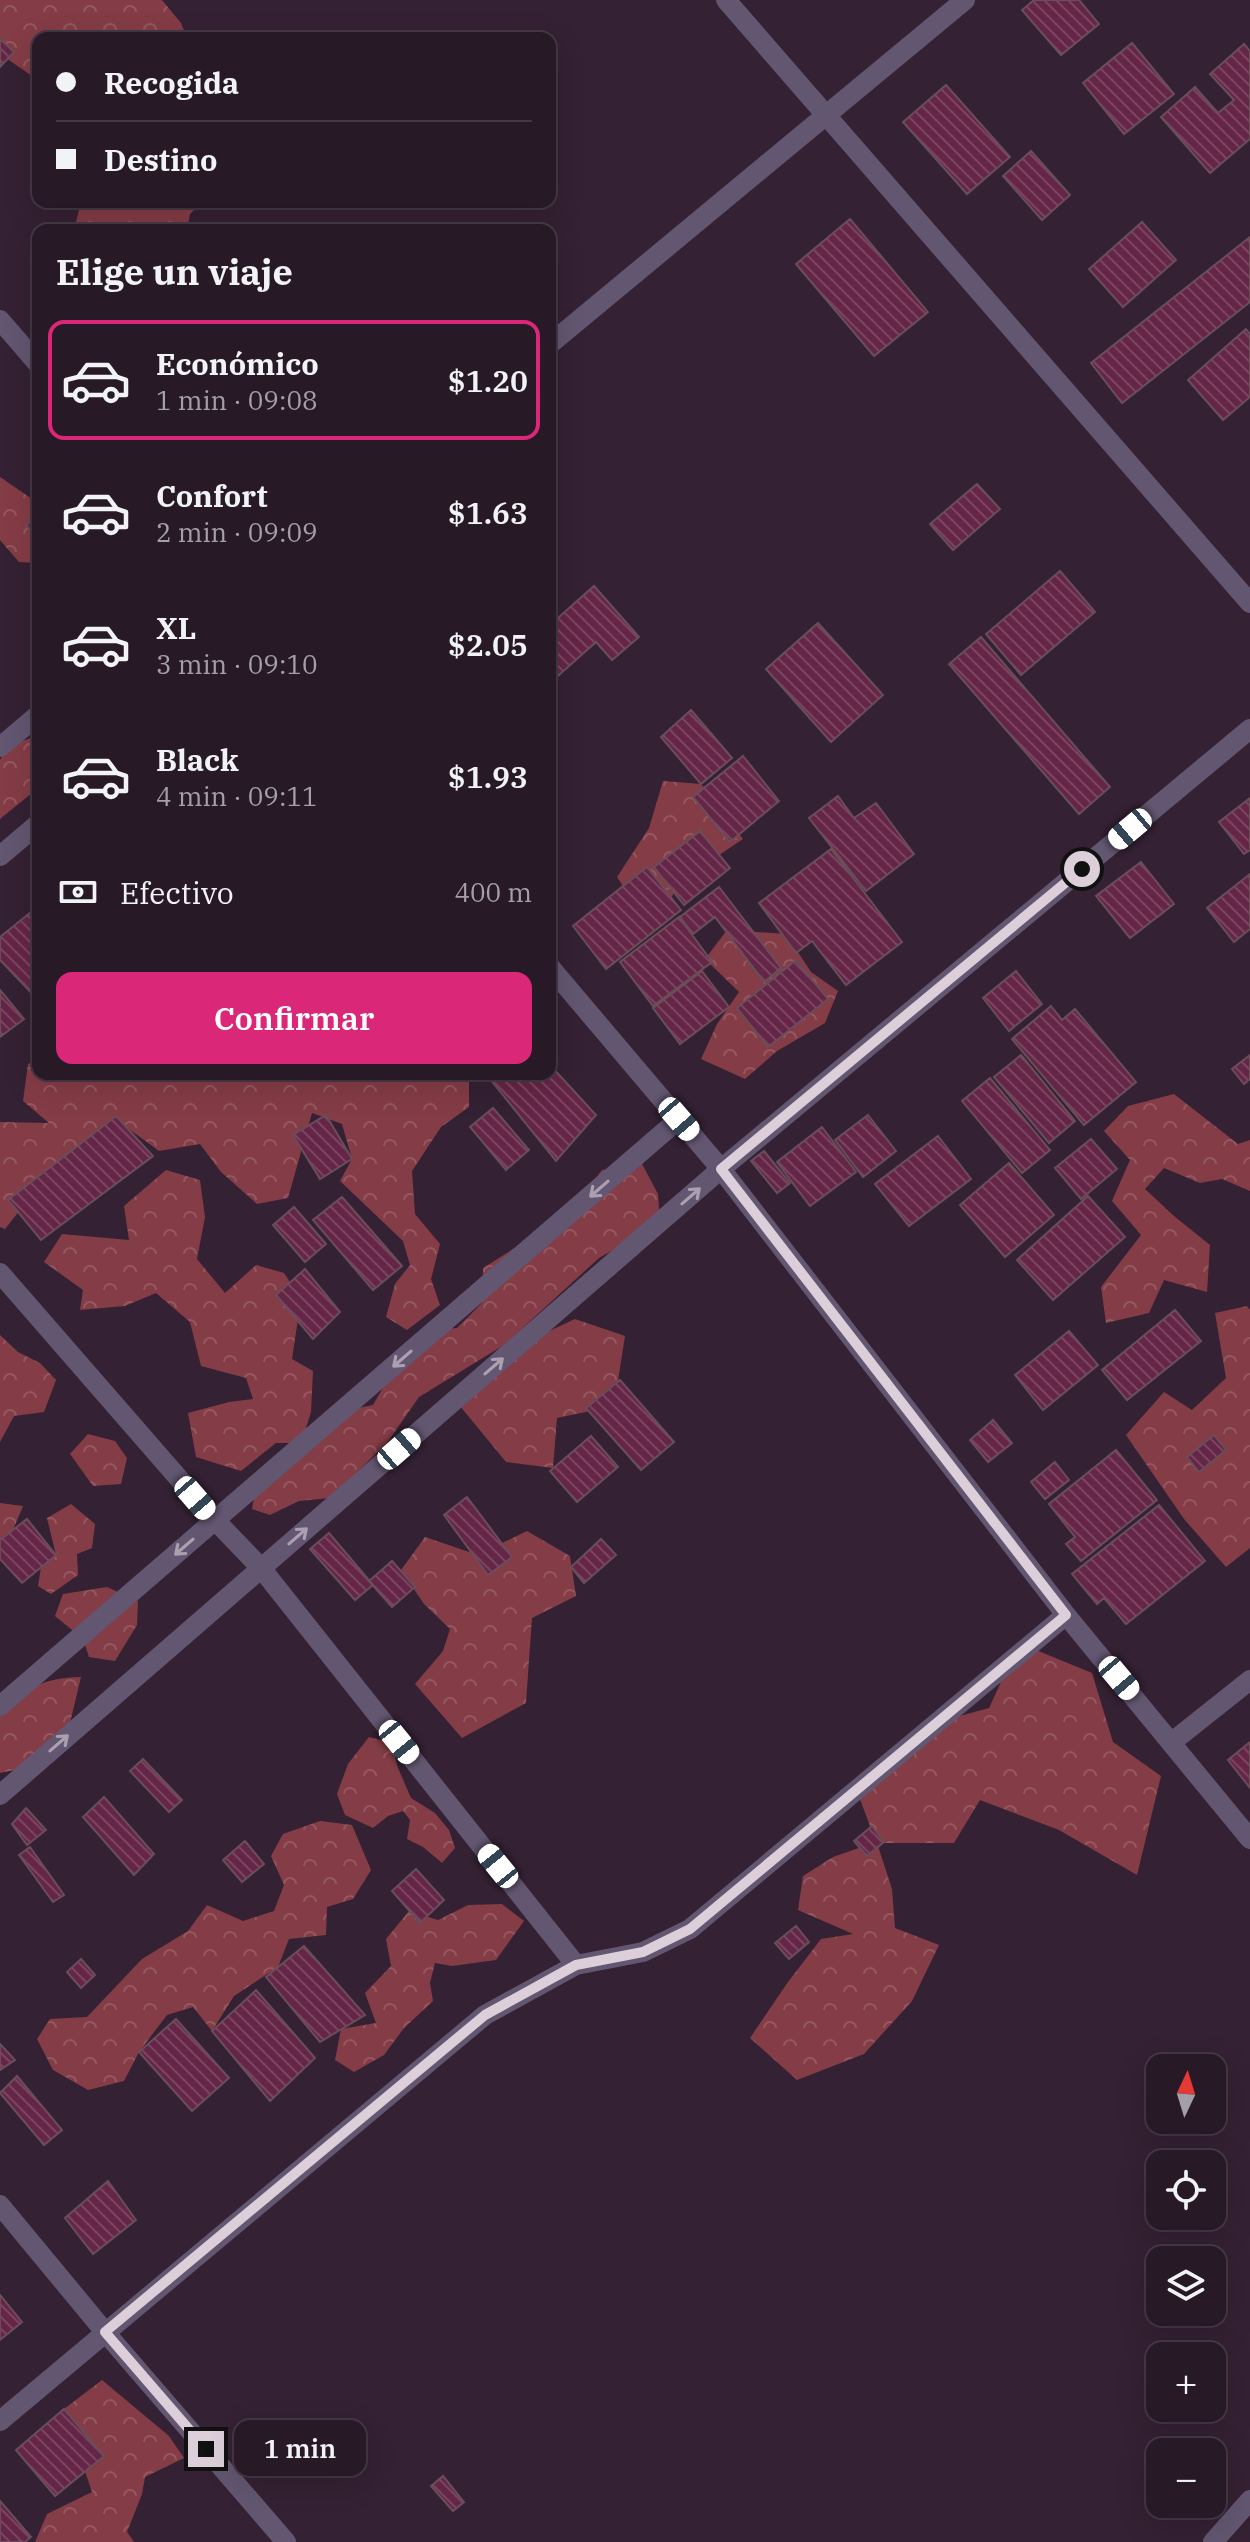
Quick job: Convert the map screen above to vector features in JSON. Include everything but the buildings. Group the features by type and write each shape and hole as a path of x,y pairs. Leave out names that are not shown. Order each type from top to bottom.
{"street":[{"path":"726,0 1250,603"},
{"path":"556,339 965,0"},
{"path":"0,320 32,357"},
{"path":"0,747 32,720"},
{"path":"0,1795 721,1169 1250,729"},
{"path":"0,856 32,829"},
{"path":"556,974 721,1169 1066,1615 1250,1839"},
{"path":"0,1706 679,1119"},
{"path":"0,1273 215,1520 261,1568 576,1965"},
{"path":"0,2421 485,2015 576,1965 643,1952 690,1929 1066,1615"},
{"path":"1172,1742 1250,1680"},
{"path":"0,2205 286,2542"},
{"path":"1213,2542 1250,2500"}],"green space":[{"path":"0,0 162,0 185,32 32,32 32,76 0,54"},
{"path":"80,208 196,208 190,214 188,224 76,224"},
{"path":"0,477 32,499 32,563 19,562 0,540"},
{"path":"32,737 32,793 0,819 0,760 7,747"},
{"path":"663,781 701,784 743,839 685,878 662,910 631,898 617,877 649,828"},
{"path":"727,930 786,934 811,972 838,991 825,1023 777,1051 745,1079 701,1059 717,1024 739,992 705,959"},
{"path":"32,1062 32,1080 469,1080 469,1107 441,1127 412,1171 415,1214 440,1244 431,1279 440,1305 407,1330 386,1317 395,1284 410,1265 403,1241 340,1181 352,1159 342,1124 312,1113 288,1198 257,1204 221,1172 200,1144 159,1151 125,1126 43,1181 5,1229 0,1227 0,1122 49,1123 23,1101 28,1064"},
{"path":"1174,1094 1238,1144 1250,1140 1250,1191 1222,1179 1200,1183 1164,1168 1145,1189 1210,1245 1207,1292 1164,1280 1149,1313 1106,1323 1101,1287 1141,1235 1112,1201 1130,1160 1104,1131 1128,1106"},
{"path":"641,1162 658,1194 660,1223 599,1258 504,1345 419,1397 387,1443 330,1498 299,1501 270,1515 252,1509 257,1479 300,1443 276,1443 241,1471 196,1457 188,1413 253,1399 246,1378 201,1366 190,1322 156,1293 125,1306 80,1310 83,1290 44,1262 62,1234 129,1240 124,1206 166,1170 200,1180 205,1217 197,1259 225,1293 256,1265 284,1273 301,1299 292,1359 313,1371 311,1412 302,1441 338,1412 373,1405 396,1365 425,1331 457,1328 482,1303 483,1268 562,1213 602,1170"},
{"path":"1247,1306 1250,1310 1250,1548 1226,1567 1184,1519 1126,1435 1164,1392 1192,1410 1226,1378 1215,1313"},
{"path":"575,1319 625,1336 614,1406 557,1418 553,1468 506,1462 455,1400 517,1346"},
{"path":"0,1335 18,1352 40,1363 56,1380 44,1412 14,1416 0,1442"},
{"path":"88,1434 115,1441 127,1458 121,1484 93,1486 70,1454"},
{"path":"0,1503 23,1506 13,1530 0,1545"},
{"path":"71,1504 95,1524 92,1548 77,1554 78,1575 51,1594 38,1586 41,1567 56,1555 47,1518"},
{"path":"527,1531 570,1556 576,1596 532,1618 526,1703 462,1738 415,1684 443,1651 450,1629 424,1604 401,1570 425,1537 478,1555"},
{"path":"107,1587 138,1601 137,1625 115,1661 89,1657 83,1639 55,1616 63,1594"},
{"path":"1019,1643 1092,1673 1113,1742 1161,1776 1137,1875 1059,1830 980,1800 954,1843 877,1843 892,1889 895,1928 939,1945 912,2001 864,2054 797,2080 750,2038 821,1939 853,1934 798,1910 803,1876 833,1857 876,1842 855,1786 923,1726 989,1708"},
{"path":"81,1677 70,1723 33,1766 0,1773 0,1710 37,1685"},
{"path":"369,1737 391,1743 411,1798 435,1813 449,1830 455,1848 442,1863 423,1847 407,1839 410,1820 403,1811 388,1816 373,1828 345,1815 337,1794 348,1764"},
{"path":"320,1821 352,1825 371,1870 353,1899 327,1907 326,1935 289,1939 278,1967 234,1996 212,2031 193,2007 167,2015 139,2052 124,2081 88,2090 53,2070 37,2039 50,2019 87,2017 142,1959 188,1931 207,1905 243,1921 274,1911 284,1885 271,1856 283,1834"},
{"path":"502,1904 524,1921 496,1960 452,1966 435,1963 430,1983 433,2001 404,2028 384,2055 354,2072 335,2060 341,2029 376,2023 365,1993 391,1966 386,1939 409,1911 438,1920 468,1905"},
{"path":"102,2380 169,2436 184,2458 145,2477 142,2494 127,2532 134,2542 35,2542 47,2514 92,2492 64,2409"}],"route":[{"path":"206,2449 105,2332 485,2015 576,1965 643,1952 690,1929 1066,1615 721,1169 1082,869"}]}
